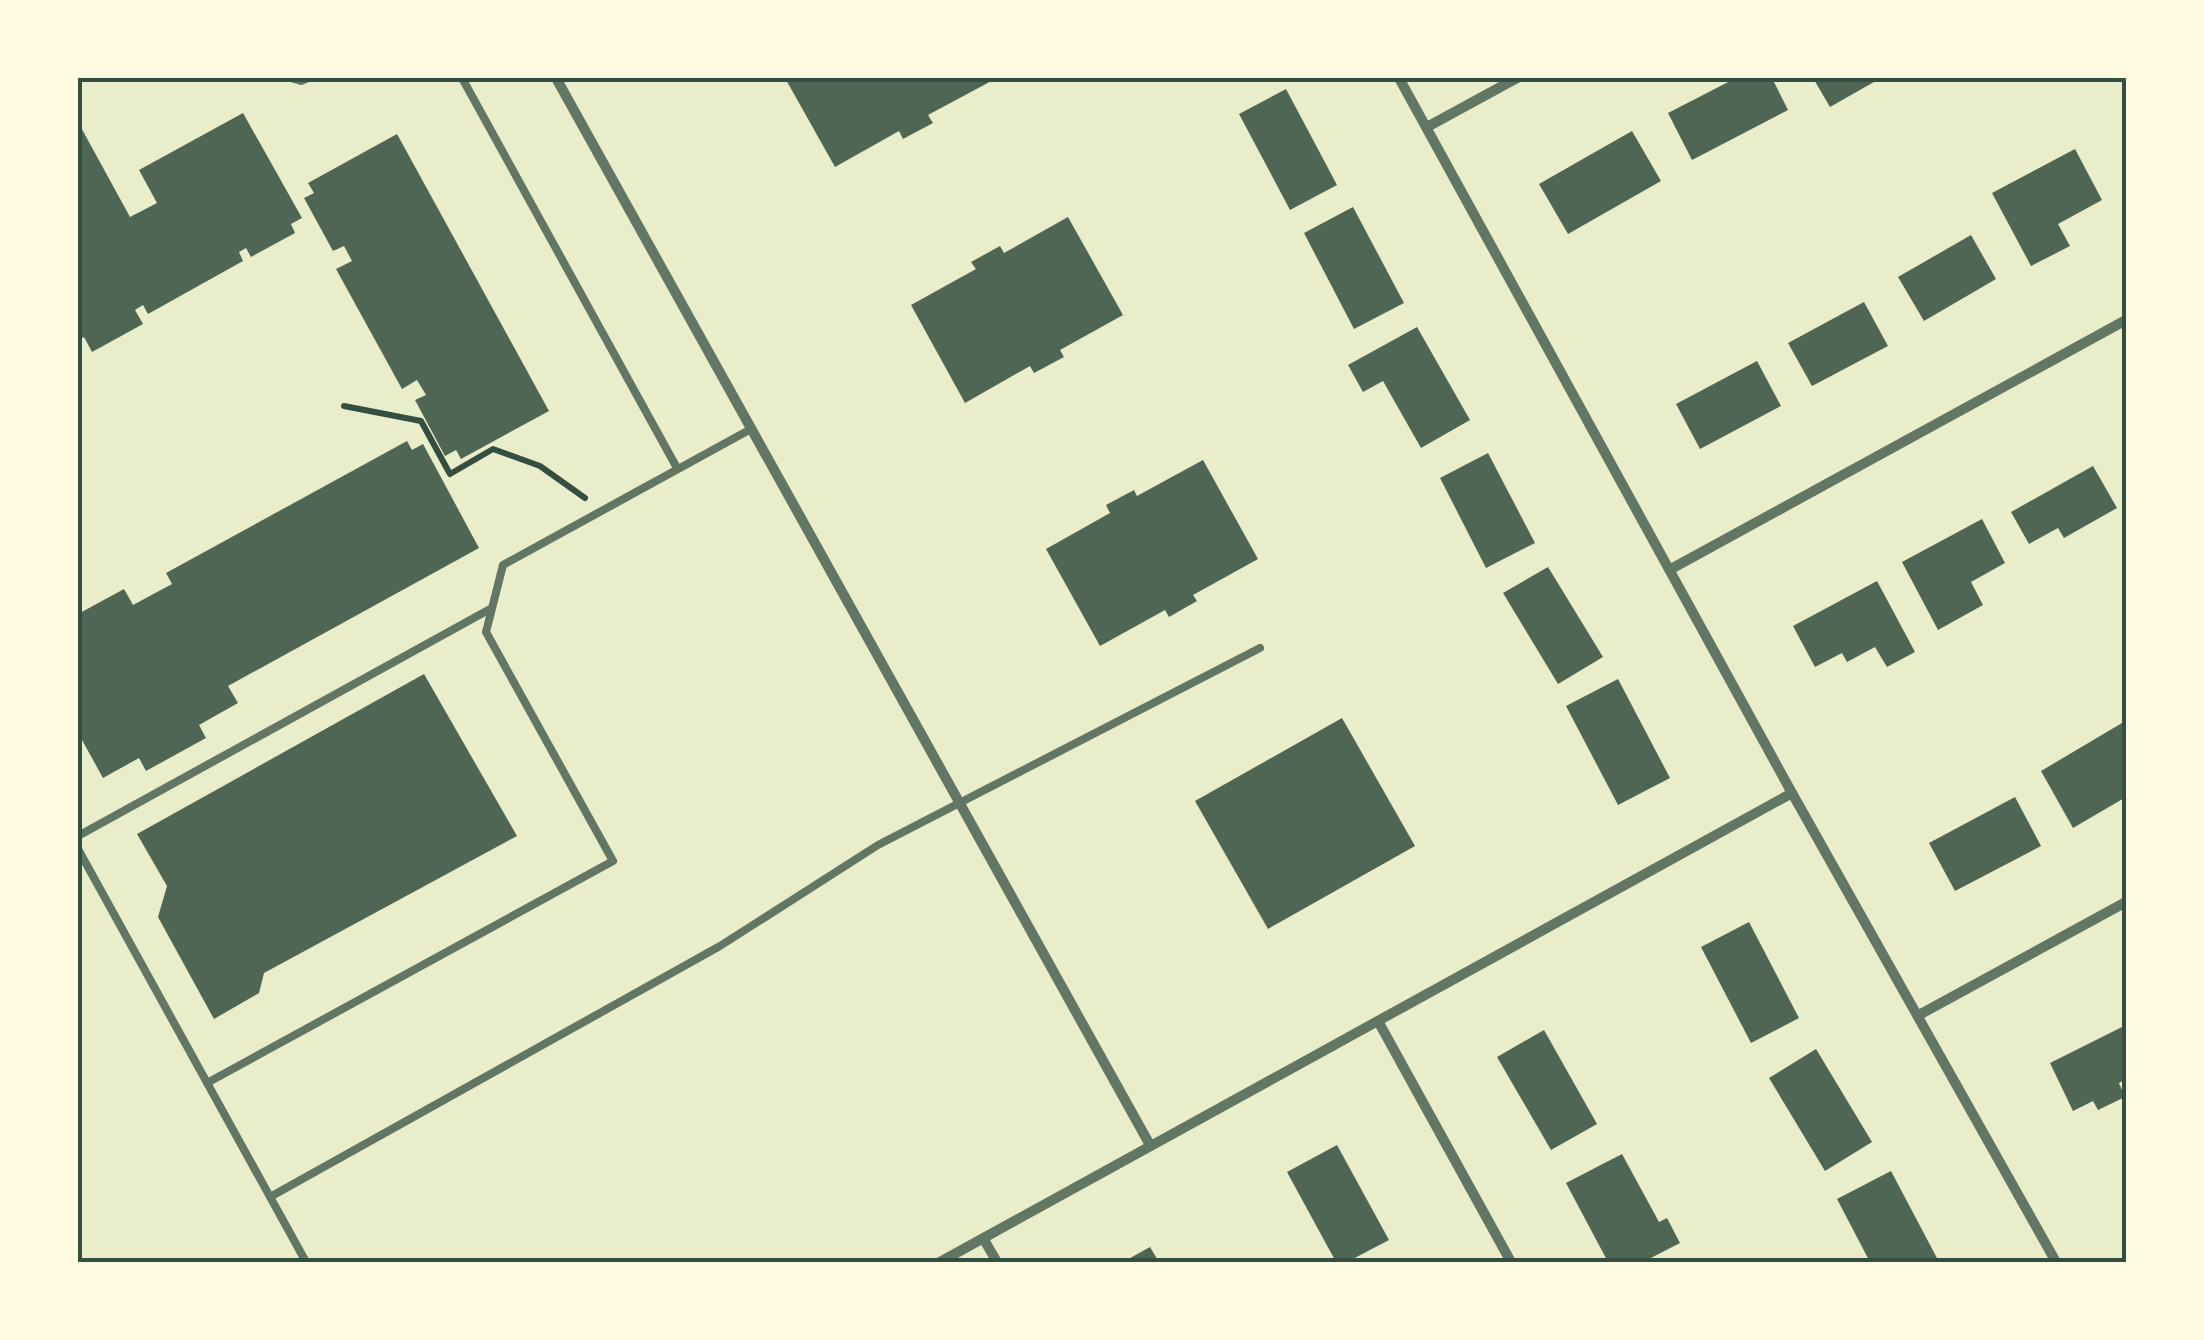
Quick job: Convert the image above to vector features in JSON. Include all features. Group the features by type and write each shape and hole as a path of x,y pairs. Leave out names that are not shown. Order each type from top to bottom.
{"street":[{"path":"556,78 1150,1144"},
{"path":"1399,78 2056,1262"},
{"path":"1427,128 1518,78"},
{"path":"1671,569 2126,320"},
{"path":"940,1262 1792,792"},
{"path":"1919,1015 2126,902"},
{"path":"1378,1021 1511,1262"},
{"path":"983,1238 996,1262"}],"lane":[{"path":"291,78 308,78"},
{"path":"462,78 677,468"},
{"path":"207,1082 612,861 486,632 503,565 751,428"},
{"path":"78,836 492,608"},
{"path":"270,1197 720,946 862,855 1260,648"},
{"path":"78,850 306,1262"}],"path":[{"path":"344,406 421,422 450,474 494,450 540,466 603,510"}],"building":[{"path":"785,78 997,78 928,115 933,123 903,139 899,131 835,167"},
{"path":"1736,78 1772,78 1788,110 1692,160 1668,113"},
{"path":"1813,78 1881,78 1830,107"},
{"path":"1286,89 1337,185 1290,210 1239,114"},
{"path":"243,113 302,218 291,224 295,233 251,257 246,248 239,252 243,261 148,314 143,305 135,310 143,324 92,352 84,337 78,340 78,122 130,217 157,203 139,170"},
{"path":"1632,131 1661,181 1568,234 1539,184"},
{"path":"397,134 549,411 461,459 456,450 445,456 415,400 426,395 417,380 402,389 336,269 352,261 344,246 333,251 304,198 314,193 308,183"},
{"path":"2075,149 2102,200 2058,224 2070,246 2031,266 1992,193"},
{"path":"1353,207 1404,303 1354,329 1304,233"},
{"path":"1068,217 1123,315 1060,350 1064,357 1034,373 1030,366 965,403 911,305 976,269 971,262 1000,246 1004,253"},
{"path":"1971,235 1996,279 1924,321 1898,277"},
{"path":"1864,302 1888,346 1812,386 1788,343"},
{"path":"1417,327 1470,420 1421,448 1383,381 1363,392 1348,365"},
{"path":"1757,361 1781,406 1700,449 1676,404"},
{"path":"407,441 412,450 423,444 479,548 228,686 238,703 199,725 206,738 146,771 139,758 103,778 82,740 78,742 78,614 124,589 133,605 172,584 166,573"},
{"path":"1488,453 1535,543 1486,568 1440,478"},
{"path":"1203,460 1258,559 1193,595 1197,601 1169,617 1165,610 1100,646 1046,549 1110,513 1106,505 1134,490 1137,496"},
{"path":"2093,466 2117,508 2064,538 2058,528 2029,544 2011,512"},
{"path":"1982,519 2005,563 1971,582 1983,605 1938,630 1902,562"},
{"path":"1548,567 1603,657 1558,684 1503,593"},
{"path":"1877,581 1915,652 1887,667 1875,647 1847,662 1842,653 1815,667 1793,626"},
{"path":"424,674 517,836 264,973 259,993 214,1019 158,917 167,886 137,834"},
{"path":"1618,679 1670,778 1618,805 1566,706"},
{"path":"1342,718 1415,846 1268,929 1195,801"},
{"path":"2122,723 2126,732 2126,797 2073,828 2041,771"},
{"path":"2015,797 2041,846 1955,891 1929,843"},
{"path":"1749,922 1799,1018 1751,1043 1701,947"},
{"path":"2126,1025 2126,1079 2119,1083 2125,1097 2098,1110 2093,1101 2073,1111 2050,1063"},
{"path":"1544,1030 1597,1124 1551,1150 1497,1057"},
{"path":"1816,1049 1872,1142 1825,1171 1769,1078"},
{"path":"1337,1145 1389,1240 1347,1262 1336,1262 1287,1172"},
{"path":"1622,1154 1659,1222 1667,1218 1680,1243 1643,1262 1608,1262 1566,1183"},
{"path":"1891,1171 1938,1260 1870,1262 1837,1199"},
{"path":"1150,1247 1159,1262 1123,1262"}]}
